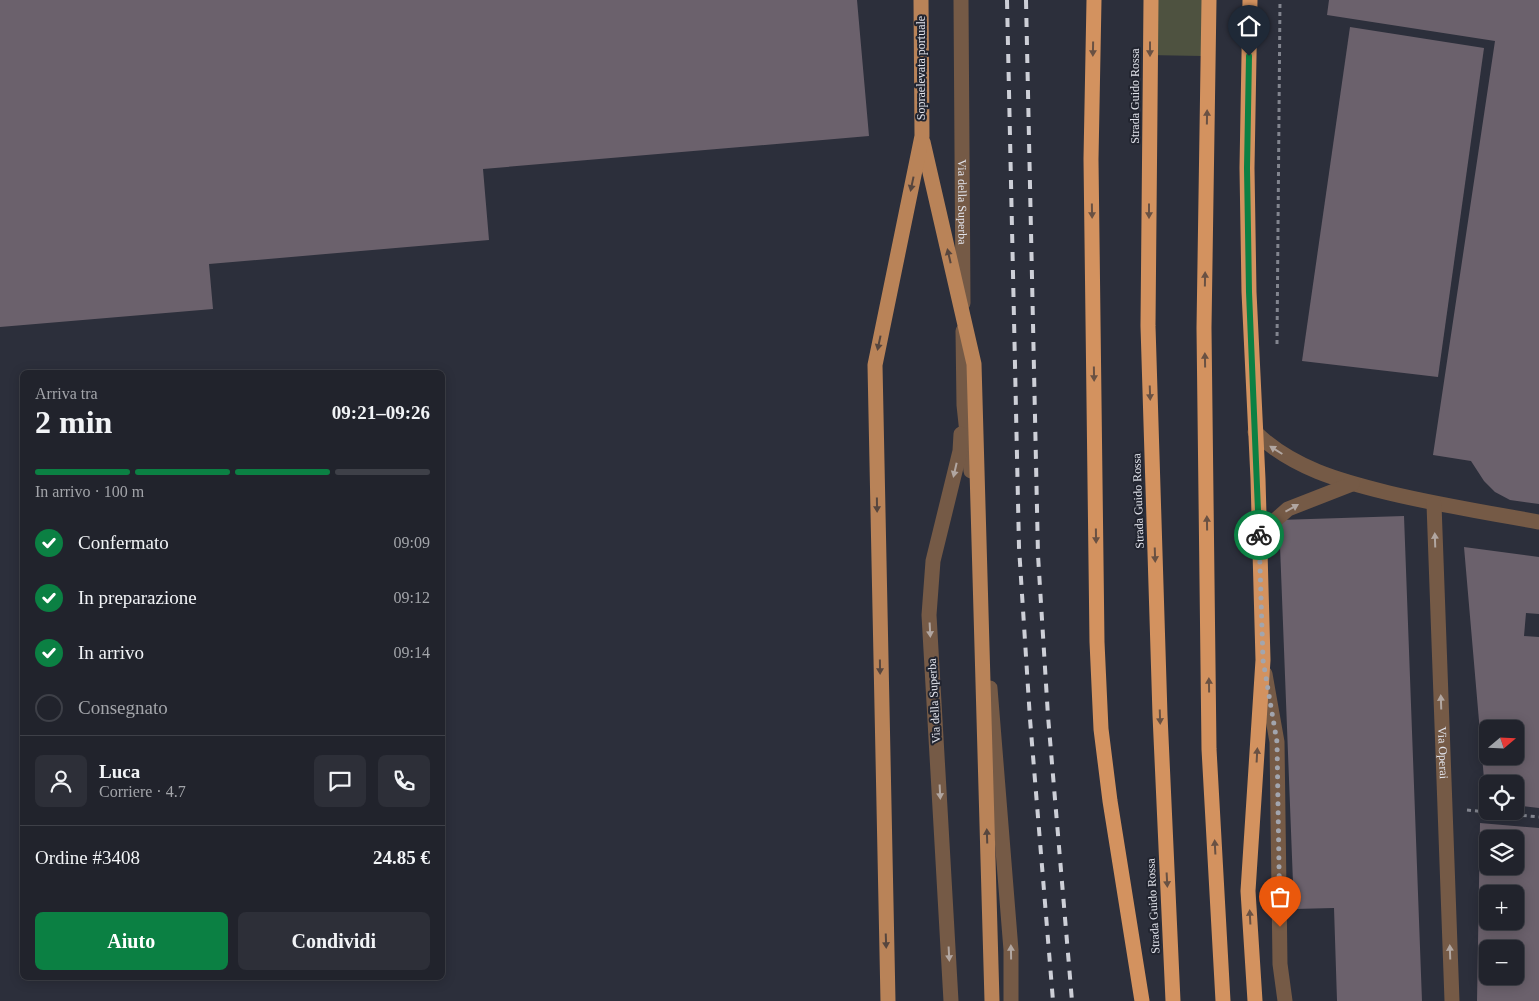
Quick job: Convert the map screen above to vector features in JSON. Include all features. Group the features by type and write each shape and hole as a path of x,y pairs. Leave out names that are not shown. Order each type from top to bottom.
{"highway":[{"path":"1094,0 1091,158 1097,642 1101,729 1110,801 1142,1001"},
{"name":"Strada Guido Rossa","path":"1151,0 1148,326 1160,715 1173,1001"},
{"path":"1209,0 1204,328 1209,749 1223,1001"},
{"path":"1250,0 1247,177 1249,292 1263,660 1248,890 1255,1001"}],"main road":[{"name":"Sopraelevata portuale","path":"921,0 922,136"},
{"path":"922,136 974,364 992,1001"},
{"path":"888,1001 874,365 922,136"}],"street":[{"name":"Via della Superba","path":"951,1001 929,615 933,561 960,451 964,405 961,0"},
{"name":"Via della Superba","path":"964,405 975,508 1010,940 1010,1001"},
{"path":"1255,432 1270,446 1303,466 1352,484 1434,504 1539,522"},
{"path":"1259,543 1273,522 1288,509 1352,484"},
{"name":"Via Operai","path":"1434,504 1452,1001"},
{"path":"1263,660 1277,742 1280,964 1285,1001"}],"path":[{"path":"1277,354 1280,0"},
{"path":"1445,808 1539,817"}],"green space":[{"path":"1148,0 1202,0 1202,56 1147,55"}],"building":[{"path":"0,0 857,0 869,136 483,169 489,240 209,264 213,309 0,327"},
{"path":"1329,0 1539,0 1539,504 1510,500 1495,492 1484,481 1471,461 1433,455 1495,41 1327,15"},
{"path":"1350,27 1484,48 1438,377 1302,361"},
{"path":"1404,516 1422,1001 1337,1001 1334,908 1294,909 1279,520"},
{"path":"1464,547 1539,557 1539,614 1526,613 1524,636 1539,637 1539,808 1524,806 1524,775 1484,775 1483,765 1524,765 1524,720 1479,721"},
{"path":"1480,823 1539,828 1539,1001 1477,1001 1479,875 1524,875 1524,830 1480,830"}],"railway":[{"path":"1007,0 1019,547 1030,719 1053,1001"},
{"path":"1026,0 1038,555 1048,716 1072,1001"}],"way so far":[{"path":"1259,535 1263,660 1277,742 1280,927"}],"route":[{"path":"1249,56 1247,168 1249,292 1259,535"}]}
